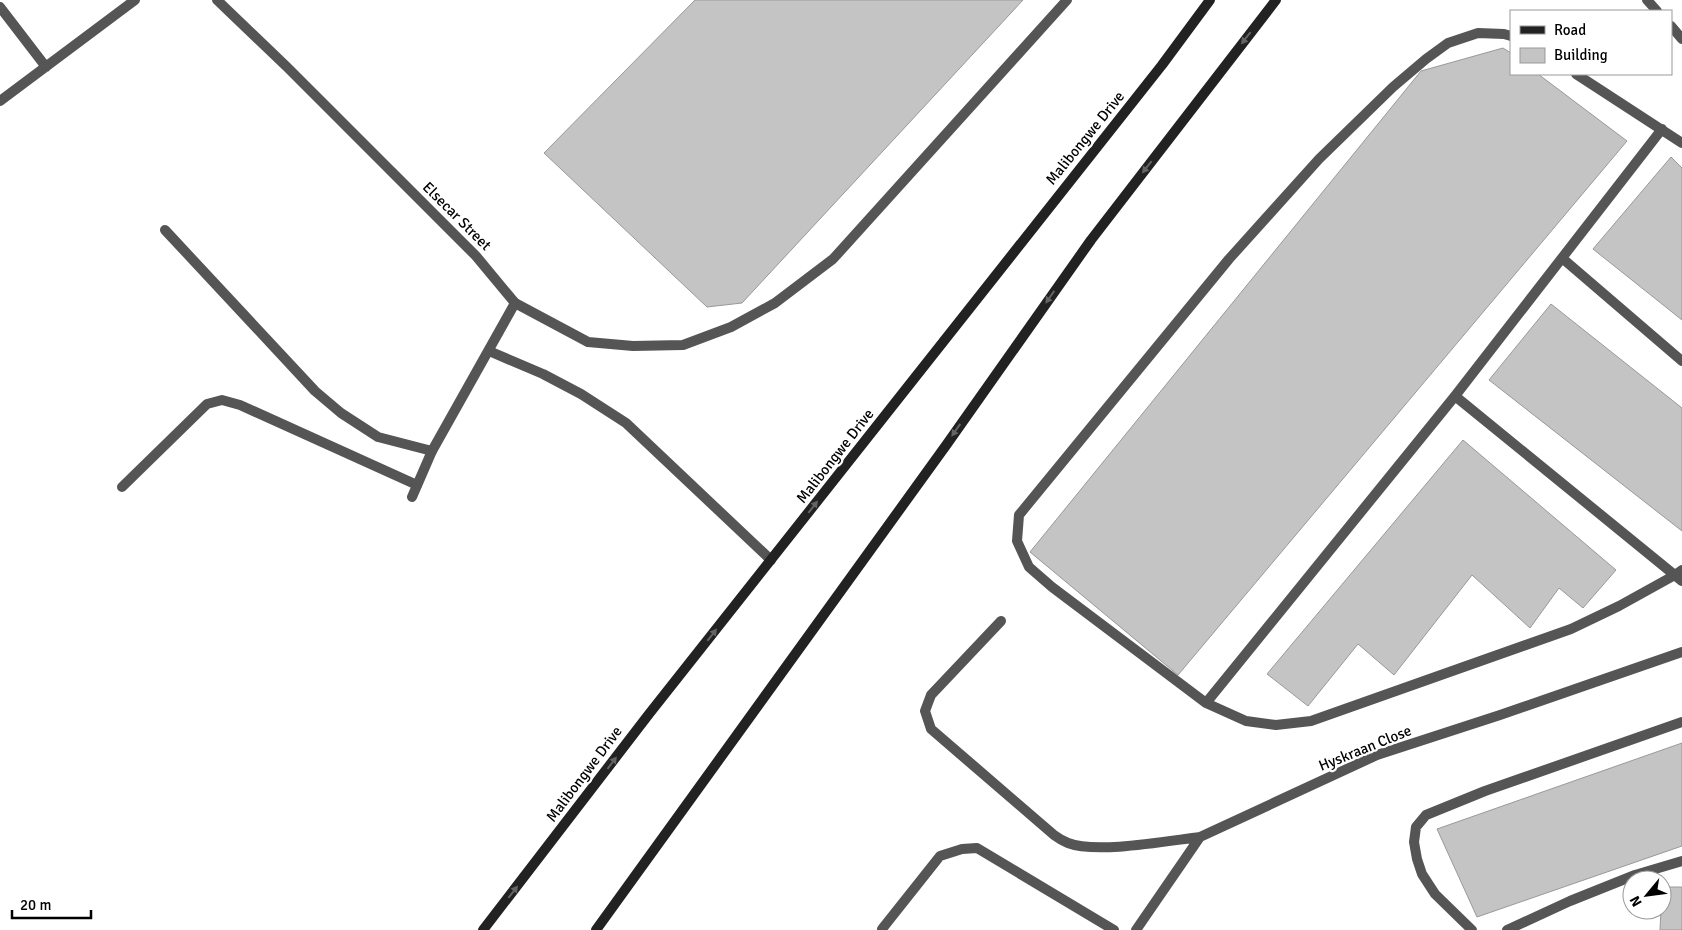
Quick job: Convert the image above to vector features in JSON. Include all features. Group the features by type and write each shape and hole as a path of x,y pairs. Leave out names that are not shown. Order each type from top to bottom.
{"main road":[{"name":"Malibongwe Drive","path":"483,930 649,714 1162,65 1210,0"},
{"path":"596,930 1091,240 1276,0"}],"street":[{"path":"0,101 135,0"},
{"name":"Elsecar Street","path":"217,0 287,67 476,256 515,303"},
{"path":"412,497 432,451 515,303 588,342 633,346 683,345 740,322 775,303 833,259 1067,0"},
{"path":"1647,0 1656,10"},
{"path":"0,7 46,67"},
{"path":"1672,27 1682,39"},
{"path":"1455,396 1680,575 1571,629 1311,721 1276,725 1246,721 1206,703 1052,587 1029,567 1017,541 1019,515 1230,259 1319,159 1393,86 1448,43 1478,33 1510,36"},
{"path":"1578,75 1682,143"},
{"path":"1206,703 1455,396 1662,129"},
{"path":"165,230 314,392 341,413 378,437 432,451"},
{"path":"1562,258 1682,361"},
{"path":"489,351 543,374 580,394 626,423 772,560"},
{"path":"122,488 207,404 222,400 240,406 418,485"},
{"path":"1001,621 931,695 925,711 931,729 1054,835 1068,843 1090,847 1200,837"},
{"name":"Hyskraan Close","path":"1200,837 1377,755 1500,716 1682,652"},
{"path":"1472,930 1435,894 1422,874 1416,859 1414,842 1416,827 1426,815 1484,791 1682,722"},
{"path":"1136,930 1200,837"},
{"path":"882,929 940,856 962,849 977,848 1114,930"},
{"path":"1507,930 1570,901 1635,875 1682,860"}],"building":[{"path":"695,0 1023,0 742,303 707,307 544,153"},
{"path":"1503,48 1510,52 1510,75 1539,75 1627,141 1178,675 1030,552 1421,71"},
{"path":"1671,157 1682,168 1682,320 1593,249"},
{"path":"1551,304 1682,408 1682,531 1489,380"},
{"path":"1463,440 1616,570 1583,608 1559,588 1530,628 1472,575 1394,675 1358,644 1308,706 1267,674"},
{"path":"1682,743 1682,846 1477,917 1437,829"},
{"path":"1672,887 1682,887 1682,930 1660,930 1660,920 1672,920"}]}
